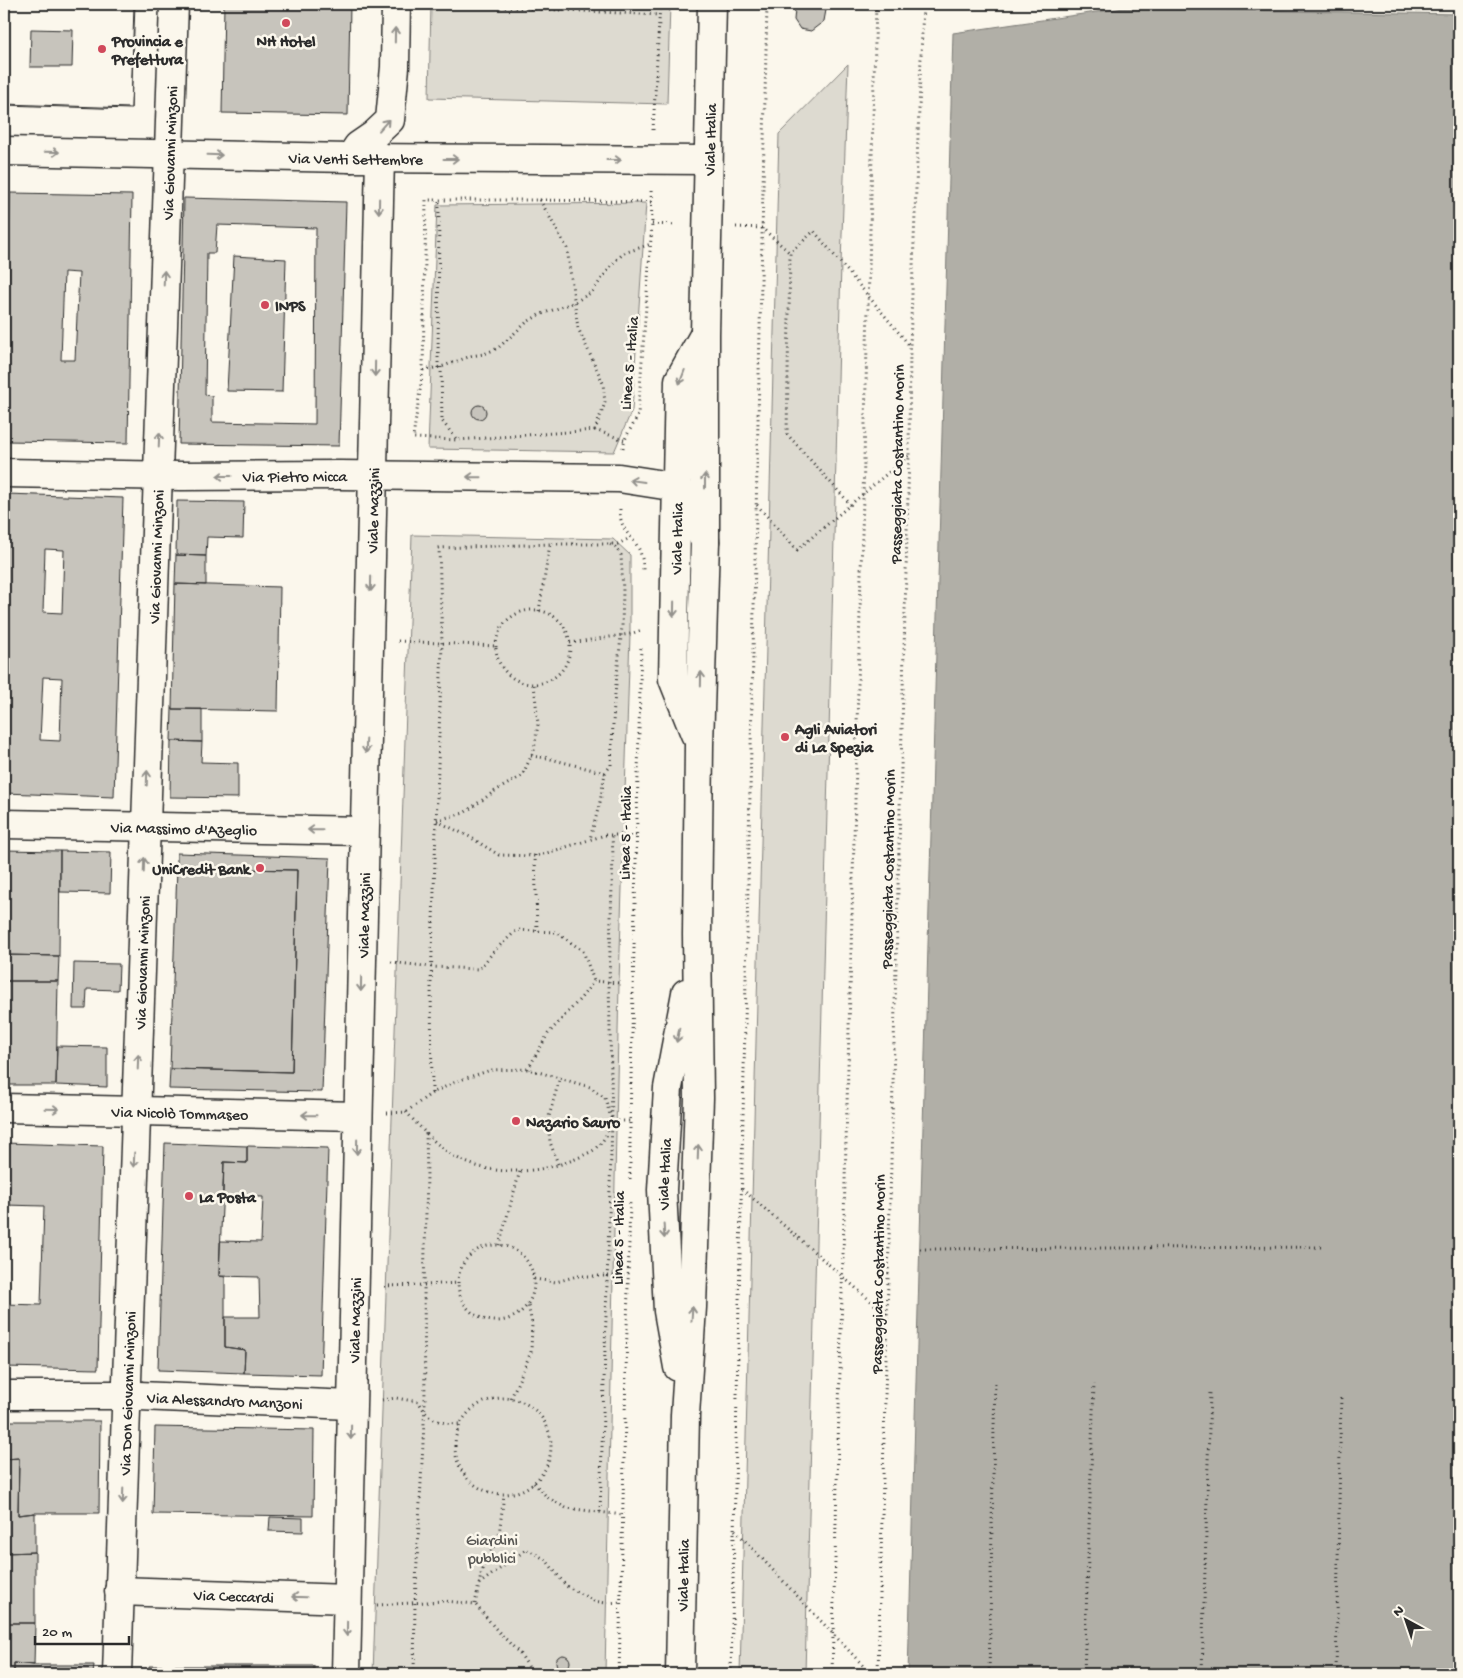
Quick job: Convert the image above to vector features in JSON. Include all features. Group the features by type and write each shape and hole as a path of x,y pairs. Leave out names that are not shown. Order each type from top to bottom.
{"street":[{"name":"Via Giovanni Minzoni","path":"136,1111 174,4"},
{"path":"350,158 358,146 374,135 390,120 395,67 396,4"},
{"name":"Viale Italia","path":"680,1674 686,1415 692,1307 699,1098 697,935 704,541 704,334 712,4"},
{"name":"Via Venti Settembre","path":"4,152 350,158 708,160"},
{"name":"Viale Mazzini","path":"346,1674 380,158"},
{"name":"Viale Italia","path":"700,745 673,679 679,380 704,334"},
{"name":"Via Pietro Micca","path":"4,473 158,476 619,478 677,488"},
{"path":"677,488 704,541"},
{"name":"Via Massimo d'Azeglio","path":"4,824 364,831"},
{"name":"Via Nicolò Tommaseo","path":"4,1108 358,1116"},
{"name":"Via Don Giovanni Minzoni","path":"116,1674 136,1111"},
{"name":"Via Alessandro Manzoni","path":"9,1395 126,1395 351,1406"},
{"name":"Via Ceccardi","path":"119,1591 347,1603"}],"path":[{"path":"440,4 659,15"},
{"path":"557,10 560,4"},
{"name":"Linea 5 - Italia","path":"643,578 641,554 626,534 620,515 619,478 624,440 638,415 650,244 651,160 660,4"},
{"path":"731,1674 767,4"},
{"name":"Passeggiata Costantino Morin","path":"832,1674 876,4"},
{"name":"Passeggiata Costantino Morin","path":"878,1674 909,454 910,346 923,4"},
{"path":"624,440 595,430 458,440 413,438 423,370 426,200 652,202"},
{"path":"540,200 567,248 578,328 603,384 606,403 595,430"},
{"path":"439,201 442,421 461,446"},
{"path":"762,228 790,253"},
{"path":"850,505 787,434 790,253 814,231 910,346"},
{"path":"423,370 440,368 498,348 539,315 575,302 592,292 614,262 624,253 650,244"},
{"path":"756,505 797,550 909,454"},
{"path":"432,1093 432,967 442,643 439,548 550,544 618,544 630,538"},
{"path":"539,611 550,544"},
{"path":"590,839 600,802 605,773 611,765 614,704 621,636 623,592 621,555 615,547 609,544"},
{"path":"527,611 539,611 550,614 560,622 567,632 570,643 567,661 557,676 534,684 522,683 511,677 502,667 497,656 496,646 500,632 506,622 516,615 527,611"},
{"name":"Linea 5 - Italia","path":"630,1180 642,622"},
{"path":"570,643 621,636 642,630"},
{"path":"370,640 496,646"},
{"path":"437,821 464,813 495,791 522,776 534,750 538,724 534,684"},
{"path":"531,756 548,758 605,773"},
{"path":"437,821 470,837 499,855 534,856 605,835 637,835"},
{"path":"600,1512 612,1121 609,982 612,836"},
{"path":"534,856 537,932"},
{"path":"361,958 432,967 479,969 496,949 518,930 556,932 583,951 594,981"},
{"path":"594,981 619,983"},
{"path":"528,1069 548,1034 594,981"},
{"path":"358,1116 406,1112 432,1093 460,1080 490,1070 528,1069 590,1087 605,1098 612,1121 605,1137 596,1148 575,1160 520,1171 487,1169 466,1163 448,1153 406,1112"},
{"path":"558,1164 550,1142 548,1120 560,1077"},
{"path":"612,1121 630,1121"},
{"path":"414,1674 415,1602 425,1413 426,1133"},
{"path":"499,1245 520,1171"},
{"path":"741,1189 888,1317"},
{"name":"Linea 5 - Italia","path":"619,1674 630,1199"},
{"path":"499,1245 512,1248 523,1256 530,1266 534,1279 534,1292 528,1304 519,1314 496,1321 484,1319 474,1314 465,1305 458,1283 460,1271 470,1256 486,1246 499,1245"},
{"path":"920,1249 1324,1248"},
{"path":"534,1279 556,1282 577,1276 628,1276"},
{"path":"354,1286 458,1283"},
{"path":"510,1398 531,1352 532,1324 528,1304"},
{"path":"988,1674 996,1380"},
{"path":"1084,1674 1094,1384"},
{"path":"1202,1674 1210,1392"},
{"path":"1336,1674 1341,1394"},
{"path":"351,1406 396,1398 419,1402 425,1413 445,1424 460,1424"},
{"path":"510,1398 525,1403 537,1412 546,1424 551,1438 550,1455 545,1470 534,1483 520,1491 504,1494 487,1491 473,1484 462,1471 456,1456 455,1439 460,1424 469,1412 482,1403 510,1398"},
{"path":"534,1483 547,1497 566,1508 623,1515"},
{"path":"475,1604 482,1570 499,1535 504,1494"},
{"path":"734,1530 871,1674"},
{"path":"479,1584 527,1549 546,1560 566,1586 594,1601 606,1603 620,1602"},
{"path":"347,1603 444,1601 475,1604 521,1654 533,1674"}],"green space":[{"path":"431,4 670,4 667,104 429,98"},
{"path":"848,64 841,263 805,1674 740,1674 779,134"},
{"path":"646,203 632,410 614,452 428,449 437,205"},
{"name":"Giardini pubblici","path":"412,535 613,539 630,555 630,634 619,983 605,1674 373,1674"}],"shaded area":[{"path":"1124,8 1459,14 1459,1674 908,1674 953,33"}],"building":[{"name":"Provincia e Prefettura","path":"4,4 134,4 131,108 4,104","holes":["31,29 73,30 72,67 30,67"]},
{"name":"Provincia e Prefettura","path":"4,4 135,4 131,109 4,105"},
{"path":"224,4 350,4 348,115 222,113"},
{"path":"803,4 821,4 826,10 824,21 811,31 800,29 794,20 795,9"},
{"path":"10,193 132,195 128,443 6,441"},
{"path":"184,198 346,202 339,446 179,444","holes":["217,225 316,228 315,424 212,422 212,396 205,395 207,253 215,253"]},
{"path":"234,256 286,259 282,392 227,391"},
{"path":"64,272 79,273 75,360 61,360"},
{"path":"476,405 482,405 486,412 482,419 476,419 472,415 472,409"},
{"path":"7,494 123,498 114,797 4,793 4,602"},
{"path":"177,501 244,502 243,538 207,537 206,556 176,555"},
{"path":"45,549 64,550 62,613 43,612"},
{"path":"176,555 206,556 206,585 175,584"},
{"path":"175,584 280,587 278,711 172,709"},
{"path":"43,677 62,678 60,741 40,740"},
{"path":"172,709 202,709 202,742 171,741"},
{"path":"171,741 202,742 201,762 238,763 238,798 170,797"},
{"path":"4,850 60,851 59,956 4,955"},
{"path":"60,851 111,852 110,893 60,892"},
{"path":"177,853 330,858 322,1092 169,1089 170,1069 292,1072 297,870 177,868"},
{"path":"177,868 297,870 292,1072 170,1069"},
{"path":"4,955 59,956 58,981 4,981"},
{"path":"74,963 119,964 118,990 87,989 86,1009 73,1009"},
{"path":"4,981 58,981 56,1085 4,1085"},
{"path":"57,1046 107,1047 107,1087 56,1085"},
{"path":"4,1143 103,1146 98,1369 4,1367 4,1304 41,1305 44,1206 4,1205"},
{"path":"165,1143 247,1146 247,1163 224,1162 219,1276 225,1277 225,1347 245,1350 244,1373 158,1370"},
{"path":"247,1146 328,1148 321,1375 244,1373 245,1350 225,1347 225,1317 260,1317 259,1277 219,1276 221,1241 261,1242 263,1197 223,1196 224,1162 247,1163"},
{"path":"4,1421 7,1421 6,1459 4,1459"},
{"path":"7,1421 100,1421 99,1513 35,1513 18,1515 19,1458 6,1459"},
{"path":"155,1427 314,1430 313,1516 153,1514"},
{"path":"19,1458 18,1515 35,1513 35,1552 4,1553 4,1459"},
{"path":"270,1517 303,1518 303,1532 269,1531"},
{"path":"35,1552 35,1623 4,1623 4,1553"},
{"path":"4,1623 35,1623 34,1665 14,1663 14,1674 4,1674"},
{"path":"560,1655 566,1655 570,1662 566,1669 560,1669 556,1665 556,1659"},
{"path":"14,1663 94,1665 93,1674 14,1674"},
{"path":"149,1666 314,1666 314,1674 149,1674"}],"place":[{"name":"NH Hotel","path":"286,23"},
{"name":"Provincia e Prefettura","path":"102,49"},
{"name":"INPS","path":"265,305"},
{"name":"Agli Aviatori di La Spezia","path":"785,737"},
{"name":"UniCredit Bank","path":"260,868"},
{"name":"Nazario Sauro","path":"516,1121"},
{"name":"La Posta","path":"189,1196"}]}
